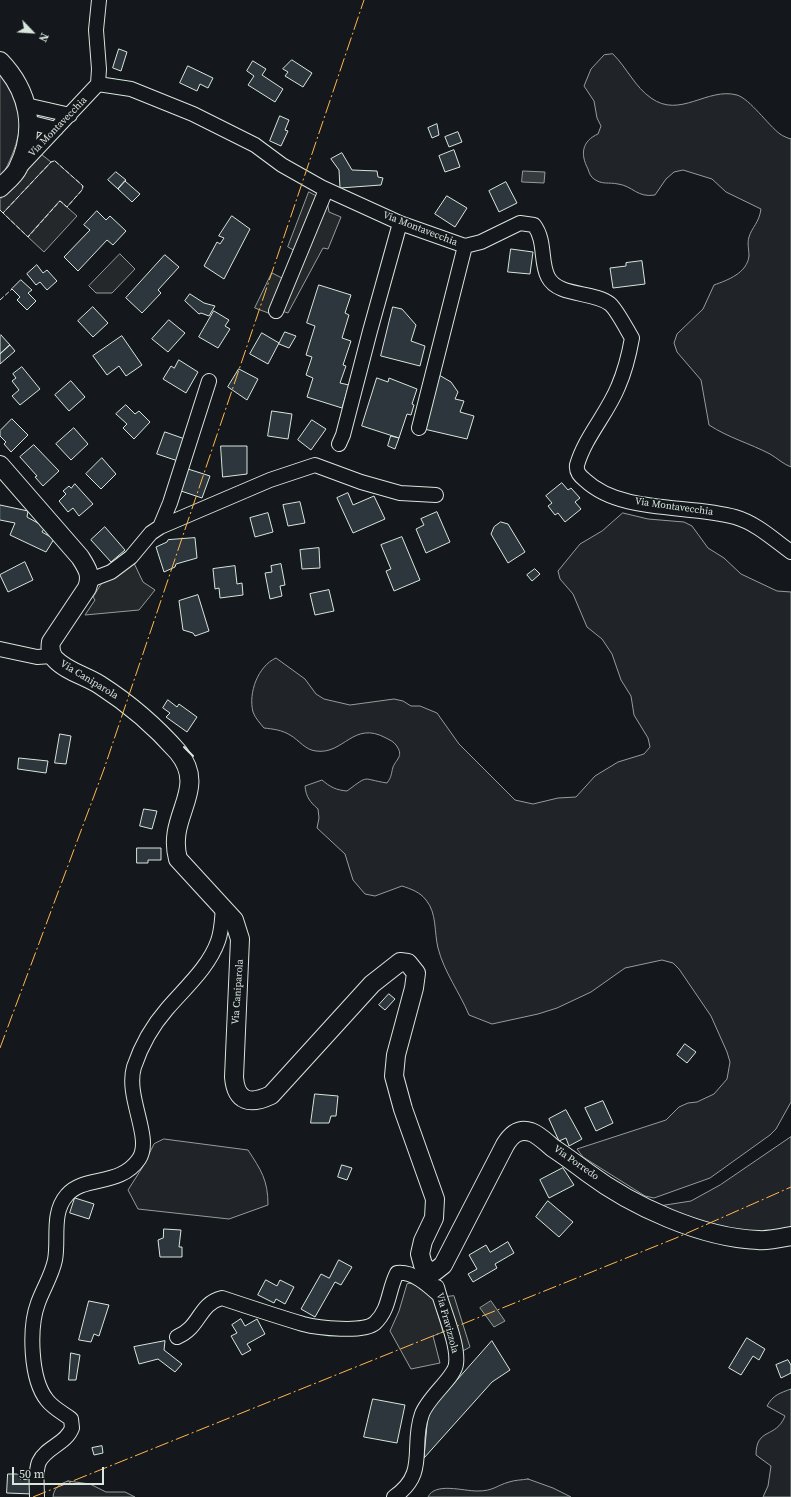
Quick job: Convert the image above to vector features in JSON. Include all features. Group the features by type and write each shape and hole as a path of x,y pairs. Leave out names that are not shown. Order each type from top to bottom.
{"main road":[{"name":"Via Montavecchia","path":"0,61 19,85 27,113 26,144 18,169 0,188"},
{"path":"0,465 80,557 89,572 90,580"},
{"name":"Via Caniparola","path":"90,580 87,588 51,642 50,649 52,656 64,666 119,698 160,734 184,761 190,774 190,786 175,836 175,847 178,859 234,920 240,939 234,1077 234,1088 239,1096 245,1100 259,1100 270,1095 372,984 390,968 400,962 408,963 416,973 414,988 396,1055 394,1076 409,1129 435,1199 434,1218 423,1241 420,1254 423,1265 428,1270 434,1272"},
{"name":"Via Porredo","path":"434,1272 446,1259 504,1145 512,1134 519,1131 535,1133 589,1173 631,1201 654,1212 696,1228 728,1236 759,1240 791,1236"}],"street":[{"path":"98,84 99,69 96,30 99,0"},
{"name":"Via Montavecchia","path":"18,169 98,84 131,89 223,128 255,145 282,165 326,190 400,223 466,246 481,242 520,223 534,224 539,231 548,277 561,290 582,293 611,304 632,338 627,364 618,388 587,443 577,466 578,474 591,486 609,497 665,508 711,512 736,517 754,525 791,552"},
{"path":"27,113 70,115"},
{"path":"27,113 56,129"},
{"path":"276,311 326,190"},
{"path":"338,444 343,435 400,223"},
{"path":"418,428 466,246"},
{"path":"160,527 170,503 208,381"},
{"path":"90,580 111,572 131,557 151,534 160,527 270,480 315,465 361,482 394,492 436,495"},
{"path":"0,649 37,658 52,656"},
{"path":"37,1497 38,1464 40,1459 43,1455 65,1439 72,1428 70,1419 46,1400 39,1385 32,1351 32,1327 37,1304 55,1261 57,1217 66,1196 73,1189 120,1175 139,1159 143,1149 143,1138 131,1084 134,1068 153,1027 199,972 213,951 218,940 223,908"},
{"path":"177,1337 184,1334 195,1325 208,1305 215,1300 222,1298 305,1324 353,1328 370,1326 382,1315 387,1306 397,1273 403,1272 413,1276 426,1284 439,1295"},
{"name":"Via Fravizzola","path":"394,1497 406,1486 415,1473 419,1422 424,1408 453,1373 457,1363 454,1344 439,1295 434,1272"}],"shaded area":[{"path":"613,54 645,94 662,104 683,104 715,95 737,95 748,102 775,130 791,139 791,467 770,454 709,425 701,380 677,352 674,343 677,334 703,309 714,285 736,275 745,267 749,256 749,237 759,218 761,209 726,192 712,179 683,170 674,172 666,179 655,195 644,195 623,185 600,182 592,177 585,163 583,153 586,144 598,134 601,126 597,118 594,101 584,86 591,69 604,55"},
{"path":"0,72 13,90 17,101 20,123 16,145 2,176 0,174"},
{"path":"41,154 51,162 3,213 0,210 0,200"},
{"path":"55,161 83,186 82,190 67,207 60,201 28,237 3,213 51,162"},
{"path":"523,171 545,172 544,183 522,182"},
{"path":"309,192 320,198 297,252 288,247"},
{"path":"327,200 329,212 341,217 328,249 323,248 288,313 279,310"},
{"path":"60,201 77,216 44,252 28,237"},
{"path":"120,254 135,269 112,293 96,293 89,286"},
{"path":"272,273 286,280 271,314 255,308"},
{"path":"623,513 648,519 684,522 692,526 708,548 724,558 741,574 777,591 791,592 791,1102 776,1129 770,1135 710,1178 654,1198 645,1196 583,1157 577,1149 666,1120 679,1107 688,1103 697,1102 714,1094 727,1079 730,1062 727,1052 711,1016 679,969 673,963 662,960 625,968 591,992 557,1008 538,1014 492,1024 469,1015 441,957 438,948 434,917 430,905 424,897 402,886 375,896 365,894 353,880 345,854 317,828 319,818 318,809 311,802 306,793 305,786 322,780 333,788 347,791 359,782 366,779 387,783 400,754 396,745 393,742 375,734 365,733 357,735 326,751 312,750 305,747 287,733 264,728 254,714 252,705 253,689 259,674 264,667 276,658 305,679 316,694 324,699 350,705 394,699 403,701 411,706 420,706 437,713 459,744 515,800 533,804 558,798 576,797 595,776 618,762 644,754 650,747 648,738 634,715 631,696 621,680 612,654 602,639 587,627 573,594 560,579 558,571 580,544 602,531"},
{"path":"133,561 143,582 155,590 139,610 85,615 95,600 93,597 103,581"},
{"path":"791,1137 791,1227 774,1231 758,1232 741,1230 724,1227 659,1206 691,1201 720,1185"},
{"path":"164,1139 248,1150 263,1176 267,1189 268,1205 229,1219 138,1209 128,1190 142,1168 154,1144"},
{"path":"417,1283 433,1297 443,1332 433,1336 440,1363 411,1369 390,1331 399,1311 407,1284"},
{"path":"454,1296 470,1347 461,1352 446,1297"},
{"path":"491,1301 505,1321 494,1327 480,1308"},
{"path":"791,1389 791,1497 763,1497 768,1486 771,1466 756,1455 757,1446 759,1440 777,1428 785,1416 767,1406 774,1397"},
{"path":"528,1479 553,1488 571,1497 428,1497 432,1492 437,1490 450,1488 483,1491 511,1481"},
{"path":"68,1481 90,1484 106,1492 125,1492 135,1497 53,1497 54,1491"}],"building":[{"path":"119,49 127,52 121,71 113,68"},
{"path":"292,60 312,73 303,87 285,76 288,72 283,69"},
{"path":"253,61 266,69 262,75 283,89 275,102 248,85 254,76 247,71"},
{"path":"188,66 213,78 208,88 200,84 197,91 180,83"},
{"path":"280,116 289,120 285,130 288,131 281,146 270,141"},
{"path":"437,124 439,135 432,138 428,128"},
{"path":"458,132 462,142 449,147 445,137"},
{"path":"454,150 460,167 445,172 439,156"},
{"path":"342,153 352,170 377,171 378,177 383,178 381,185 340,188 339,170 331,159"},
{"path":"116,172 126,180 118,189 108,180"},
{"path":"125,181 140,194 132,202 118,189"},
{"path":"506,182 517,203 499,212 489,191"},
{"path":"447,196 467,208 455,227 435,214"},
{"path":"97,211 106,220 110,216 126,231 113,245 107,240 78,271 64,257 90,230 84,225"},
{"path":"232,216 250,229 224,279 204,266 217,242 220,244 224,238 219,236"},
{"path":"511,249 533,252 530,274 508,272"},
{"path":"165,255 179,267 158,290 161,293 142,313 126,298"},
{"path":"642,261 645,284 613,288 610,268 626,266 626,263"},
{"path":"37,265 43,273 47,270 57,281 47,290 40,282 36,285 27,274"},
{"path":"21,280 32,290 28,293 36,301 27,310 17,300 20,297 12,289"},
{"path":"319,285 351,295 345,313 349,315 342,338 351,341 343,365 346,366 340,383 349,385 342,408 307,397 313,378 306,375 312,357 306,355 315,326 307,323"},
{"path":"190,294 204,303 215,306 209,316 201,313 199,314 185,301"},
{"path":"93,307 108,323 93,337 78,321"},
{"path":"393,307 402,309 416,325 411,341 425,346 420,366 381,356"},
{"path":"214,311 229,320 225,326 230,329 218,348 199,337"},
{"path":"169,320 185,333 168,352 152,339"},
{"path":"285,332 296,336 289,348 279,344"},
{"path":"262,333 279,343 268,364 250,354"},
{"path":"1,335 10,345 0,354 0,336"},
{"path":"122,336 142,365 126,376 119,366 107,375 93,356"},
{"path":"10,345 15,351 0,364 0,354"},
{"path":"179,360 198,372 186,393 163,379 171,366 174,368"},
{"path":"22,367 40,389 20,405 12,396 19,390 12,381 16,378 13,374"},
{"path":"239,369 258,379 247,400 228,387"},
{"path":"439,375 451,382 458,392 455,399 464,401 460,412 474,416 467,439 424,429"},
{"path":"377,378 388,382 389,378 417,389 412,404 414,405 411,415 407,414 399,438 362,426"},
{"path":"71,381 85,397 69,411 55,395"},
{"path":"126,405 135,414 139,411 150,422 134,439 123,428 127,424 116,414"},
{"path":"272,411 292,414 288,439 268,436"},
{"path":"12,419 28,435 11,452 4,444 6,442 0,436 0,431"},
{"path":"312,420 326,429 311,450 298,440"},
{"path":"74,428 88,444 71,460 56,444"},
{"path":"165,432 185,439 178,461 157,454"},
{"path":"391,436 399,438 395,449 388,446"},
{"path":"34,445 59,471 43,486 35,477 37,476 20,457"},
{"path":"221,446 247,446 247,474 223,477"},
{"path":"102,458 116,474 101,489 86,474"},
{"path":"188,469 210,476 202,498 181,491"},
{"path":"562,483 568,490 571,488 580,498 575,502 581,509 565,522 558,513 555,515 548,506 552,503 546,496"},
{"path":"75,484 93,504 79,516 73,508 68,512 59,501 66,494 63,491 69,486 71,488"},
{"path":"348,493 353,505 374,496 385,519 353,533 337,498"},
{"path":"300,502 305,523 288,526 283,505"},
{"path":"0,505 28,511 27,517 45,527 42,532 54,539 46,552 10,535 15,523 0,520"},
{"path":"437,512 450,542 426,553 416,529 424,525 421,519"},
{"path":"268,513 273,532 255,537 250,518"},
{"path":"501,522 508,524 525,552 508,563 491,534 494,527"},
{"path":"105,527 125,550 111,562 91,540"},
{"path":"402,537 420,580 394,591 386,571 391,569 381,545"},
{"path":"195,538 197,558 176,564 175,567 164,572 156,547 167,542 168,540"},
{"path":"319,548 320,568 302,569 300,550"},
{"path":"25,562 33,580 8,592 0,575"},
{"path":"281,564 285,585 280,586 282,596 270,599 265,573 272,572 271,566"},
{"path":"235,566 237,584 242,583 243,595 220,598 219,588 215,589 213,569"},
{"path":"535,569 540,574 532,581 527,575"},
{"path":"329,590 334,611 315,615 310,594"},
{"path":"198,595 209,631 195,636 193,633 183,630 179,601"},
{"path":"168,700 177,707 179,704 197,717 187,732 166,717 170,713 163,708"},
{"path":"60,734 71,736 66,764 55,763"},
{"path":"19,758 48,761 46,773 18,769"},
{"path":"144,809 157,811 152,829 140,826"},
{"path":"137,848 161,848 161,860 148,860 148,863 137,863"},
{"path":"389,994 395,999 385,1010 379,1005"},
{"path":"685,1044 696,1052 687,1063 677,1055"},
{"path":"315,1094 338,1096 336,1116 331,1116 329,1123 311,1123"},
{"path":"603,1101 613,1123 596,1131 585,1108"},
{"path":"566,1110 582,1139 569,1146 566,1138 559,1141 549,1119"},
{"path":"342,1165 352,1168 347,1180 338,1177"},
{"path":"563,1168 574,1185 549,1198 540,1180"},
{"path":"75,1198 94,1204 89,1219 70,1213"},
{"path":"548,1201 573,1222 559,1237 536,1217"},
{"path":"164,1229 181,1230 179,1247 182,1247 182,1257 160,1257 158,1240 163,1238"},
{"path":"508,1242 514,1253 495,1264 497,1268 473,1282 468,1274 477,1269 469,1255 486,1245 490,1252"},
{"path":"339,1260 352,1267 341,1285 335,1282 315,1317 301,1309 321,1274 329,1278"},
{"path":"266,1280 277,1286 280,1280 294,1287 285,1304 276,1299 274,1303 258,1295"},
{"path":"89,1301 109,1305 99,1336 94,1334 91,1342 79,1340"},
{"path":"241,1319 245,1326 257,1319 265,1334 247,1344 251,1350 242,1355 231,1336 237,1333 232,1325"},
{"path":"747,1338 765,1349 759,1360 753,1356 741,1375 729,1368"},
{"path":"165,1341 164,1350 182,1364 175,1372 158,1359 139,1364 134,1347"},
{"path":"492,1341 510,1370 492,1382 424,1458 428,1413"},
{"path":"71,1353 80,1355 76,1380 69,1380"},
{"path":"788,1360 791,1365 791,1373 781,1378 776,1365"},
{"path":"373,1399 405,1405 397,1443 364,1437"},
{"path":"102,1446 103,1453 94,1455 92,1448"},
{"path":"8,1474 20,1474 20,1479 34,1480 33,1494 7,1493"}],"fence":[{"path":"55,161 83,186 82,190 67,207 60,201 28,237 3,213 51,162 55,161"},
{"path":"0,210 3,213"},
{"path":"0,300 12,289"}],"wall":[{"path":"184,747 193,756"}],"power":[{"path":"0,1048 104,769 364,0"},
{"path":"33,1497 676,1238 791,1187"}]}
